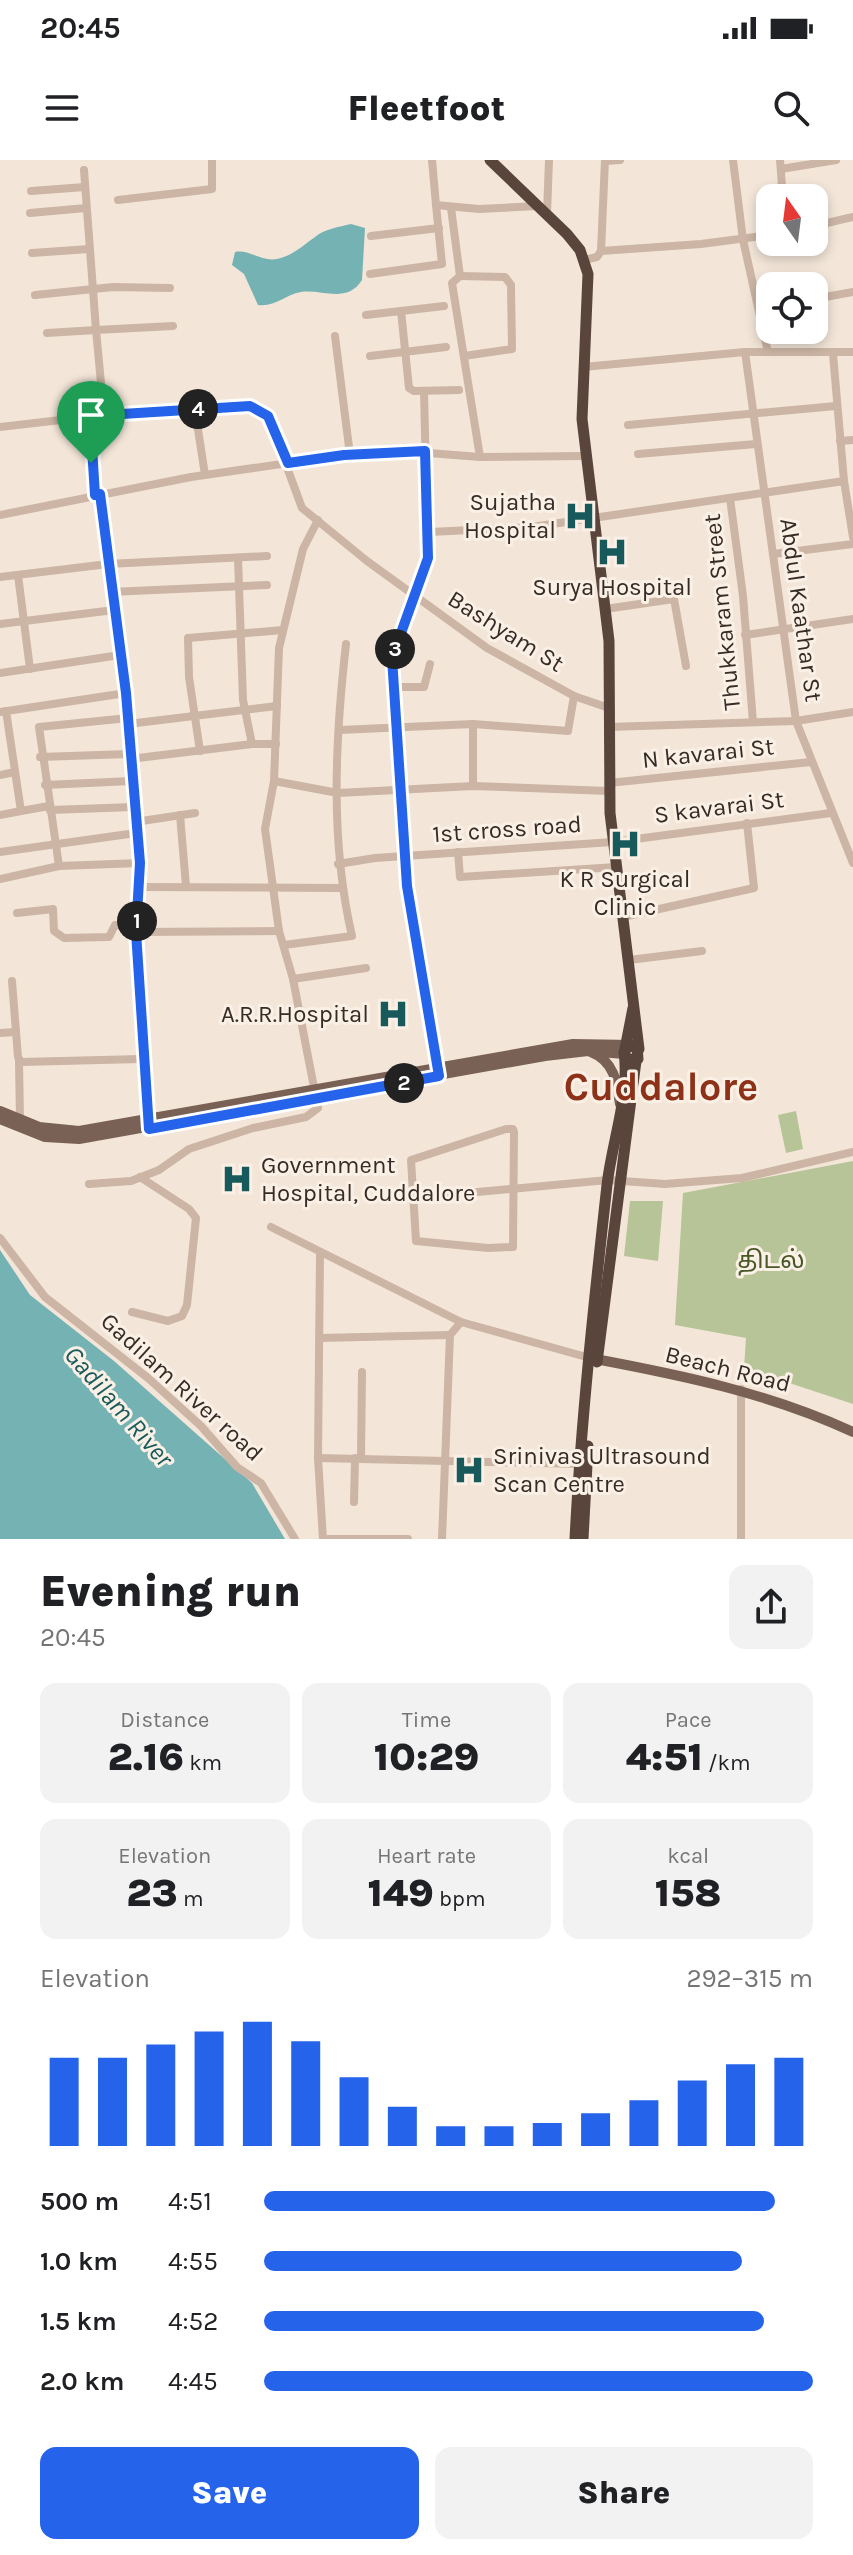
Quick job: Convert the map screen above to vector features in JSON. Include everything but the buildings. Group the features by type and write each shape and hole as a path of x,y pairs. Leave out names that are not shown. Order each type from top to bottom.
{"highway":[{"path":"490,160 567,234 584,260 588,274 582,419 605,609 613,842 634,1004 594,1359 579,1464 575,1539"},
{"path":"614,1181 620,1110 630,1052 628,1028 634,1004"},
{"path":"583,1539 594,1359"}],"main road":[{"path":"0,1119 58,1131 148,1124 589,1046 612,1040 628,1028"},
{"path":"589,1046 630,1052"},
{"path":"589,1046 611,1069 620,1110"},
{"path":"0,1111 19,1124"},
{"name":"Beach Road","path":"594,1359 741,1389 811,1412 853,1432"}],"street":[{"path":"118,200 212,189 212,160"},
{"path":"370,274 442,264 432,160"},
{"path":"436,205 543,210 549,160"},
{"path":"588,274 599,254 605,160 620,160"},
{"path":"733,160 743,240 756,294"},
{"path":"781,165 836,160"},
{"path":"84,170 104,415"},
{"path":"31,191 85,187"},
{"path":"30,213 86,208"},
{"path":"451,208 460,276"},
{"path":"828,223 853,217"},
{"path":"371,236 439,228"},
{"path":"584,260 599,254 756,238"},
{"path":"32,253 89,249"},
{"path":"464,356 512,349 511,293 505,277 460,276 452,283 480,457"},
{"path":"35,295 94,289 170,288"},
{"path":"828,296 853,292"},
{"path":"366,315 444,306"},
{"path":"401,311 409,388 459,390"},
{"path":"47,333 173,326"},
{"path":"335,336 350,455"},
{"path":"766,344 768,352"},
{"path":"370,356 446,347"},
{"path":"583,367 745,352 853,352"},
{"name":"Abdul Kaathar St","path":"745,352 796,721 853,863"},
{"path":"833,354 844,481 853,537"},
{"path":"424,391 430,532 428,558 392,658 392,687 404,856 439,1072"},
{"name":"Bashyam St","path":"0,427 90,416 250,406 263,411 288,463 302,508 487,648 574,696 609,708"},
{"path":"628,425 836,406"},
{"path":"195,410 205,475"},
{"path":"90,416 97,494 126,693 140,863 136,929 141,1059 148,1124"},
{"path":"840,441 853,440"},
{"path":"638,454 756,444"},
{"path":"0,515 205,475 350,455 425,451 480,457 586,456"},
{"path":"430,532 508,529 595,519 844,481"},
{"name":"Thukkaram Street","path":"730,498 753,722"},
{"path":"89,1184 131,1181 159,1170 189,1149 316,1112 316,1094 293,979 279,931 265,829 274,781 283,630 303,549 318,520"},
{"path":"773,554 853,544"},
{"path":"0,577 108,564 267,556"},
{"path":"238,558 246,710 252,744"},
{"path":"18,575 30,669"},
{"path":"110,592 267,585"},
{"path":"605,609 674,599 686,666"},
{"path":"0,624 114,610"},
{"path":"745,635 853,619"},
{"path":"200,751 188,638 283,630"},
{"path":"284,945 352,936 338,864 340,730 346,644"},
{"path":"0,673 120,655"},
{"path":"392,687 424,687 430,664"},
{"path":"21,811 3,712 126,693"},
{"path":"340,730 473,724 570,729 574,696"},
{"path":"59,866 40,757 38,732 42,725 196,717 277,706"},
{"path":"609,727 796,721 853,712"},
{"path":"473,724 473,786"},
{"path":"40,757 130,757 276,744"},
{"name":"N kavarai St","path":"274,781 338,793 473,786 609,787 811,762"},
{"path":"0,775 15,772"},
{"path":"45,785 131,781"},
{"path":"0,815 49,808 134,807"},
{"path":"135,822 195,813"},
{"name":"S kavarai St","path":"613,842 831,813"},
{"path":"180,815 186,886"},
{"path":"623,917 754,888 747,823"},
{"path":"0,852 56,841 136,833"},
{"name":"1st cross road","path":"338,864 404,856 613,842"},
{"path":"458,852 460,877 616,867"},
{"path":"0,879 59,866 140,863"},
{"path":"138,887 341,888"},
{"path":"17,913 53,909 54,931 64,938 109,937 115,925 136,929 279,931"},
{"path":"629,960 702,951"},
{"path":"293,979 366,968"},
{"path":"12,981 19,1061 19,1124"},
{"path":"0,1033 16,1032"},
{"path":"19,1061 141,1059"},
{"path":"513,1129 514,1187 513,1247 416,1241 411,1160 513,1129"},
{"path":"412,1198 514,1187 614,1181 665,1184 742,1178 853,1152"},
{"path":"132,1312 168,1321 182,1316 187,1305 196,1218 189,1209 140,1177"},
{"path":"271,1227 461,1322 594,1359"},
{"name":"Gadilam River road","path":"0,1238 45,1297 148,1378 201,1426 237,1467 261,1483 295,1539"},
{"path":"320,1253 318,1458 326,1539 408,1539"},
{"path":"442,1539 450,1335 461,1322"},
{"path":"320,1338 450,1335"},
{"path":"354,1502 362,1372"},
{"path":"741,1389 741,1539"},
{"path":"318,1458 579,1464"}],"green space":[{"path":"796,1111 803,1149 786,1153 778,1115"},
{"name":"திடல்","path":"853,1161 853,1404 744,1368 746,1338 675,1325 683,1193"},
{"path":"630,1201 663,1201 658,1261 624,1256"}],"water":[{"path":"351,224 365,228 362,280 349,292 301,292 270,304 258,305 244,274 232,265 235,252 277,259 293,253 323,232"},
{"name":"Gadilam River","path":"0,1250 30,1295 114,1361 252,1483 285,1539 0,1539"}],"place":[{"name":"Sujatha Hospital","path":"580,516"},
{"name":"Surya Hospital","path":"612,552"},
{"name":"K R Surgical Clinic","path":"625,844"},
{"name":"A.R.R.Hospital","path":"393,1014"},
{"name":"Government Hospital, Cuddalore","path":"237,1179"},
{"name":"Srinivas Ultrasound Scan Centre","path":"469,1470"}],"district":[{"name":"Cuddalore","path":"661,1086"}],"route":[{"path":"250,406 268,416 288,463 344,455 425,451 430,532 428,558 392,658 393,726 407,886 439,1076 149,1129 141,1059 136,932 140,863 128,718 110,592 105,521 100,494 95,495 91,463 90,416 250,406"}]}
